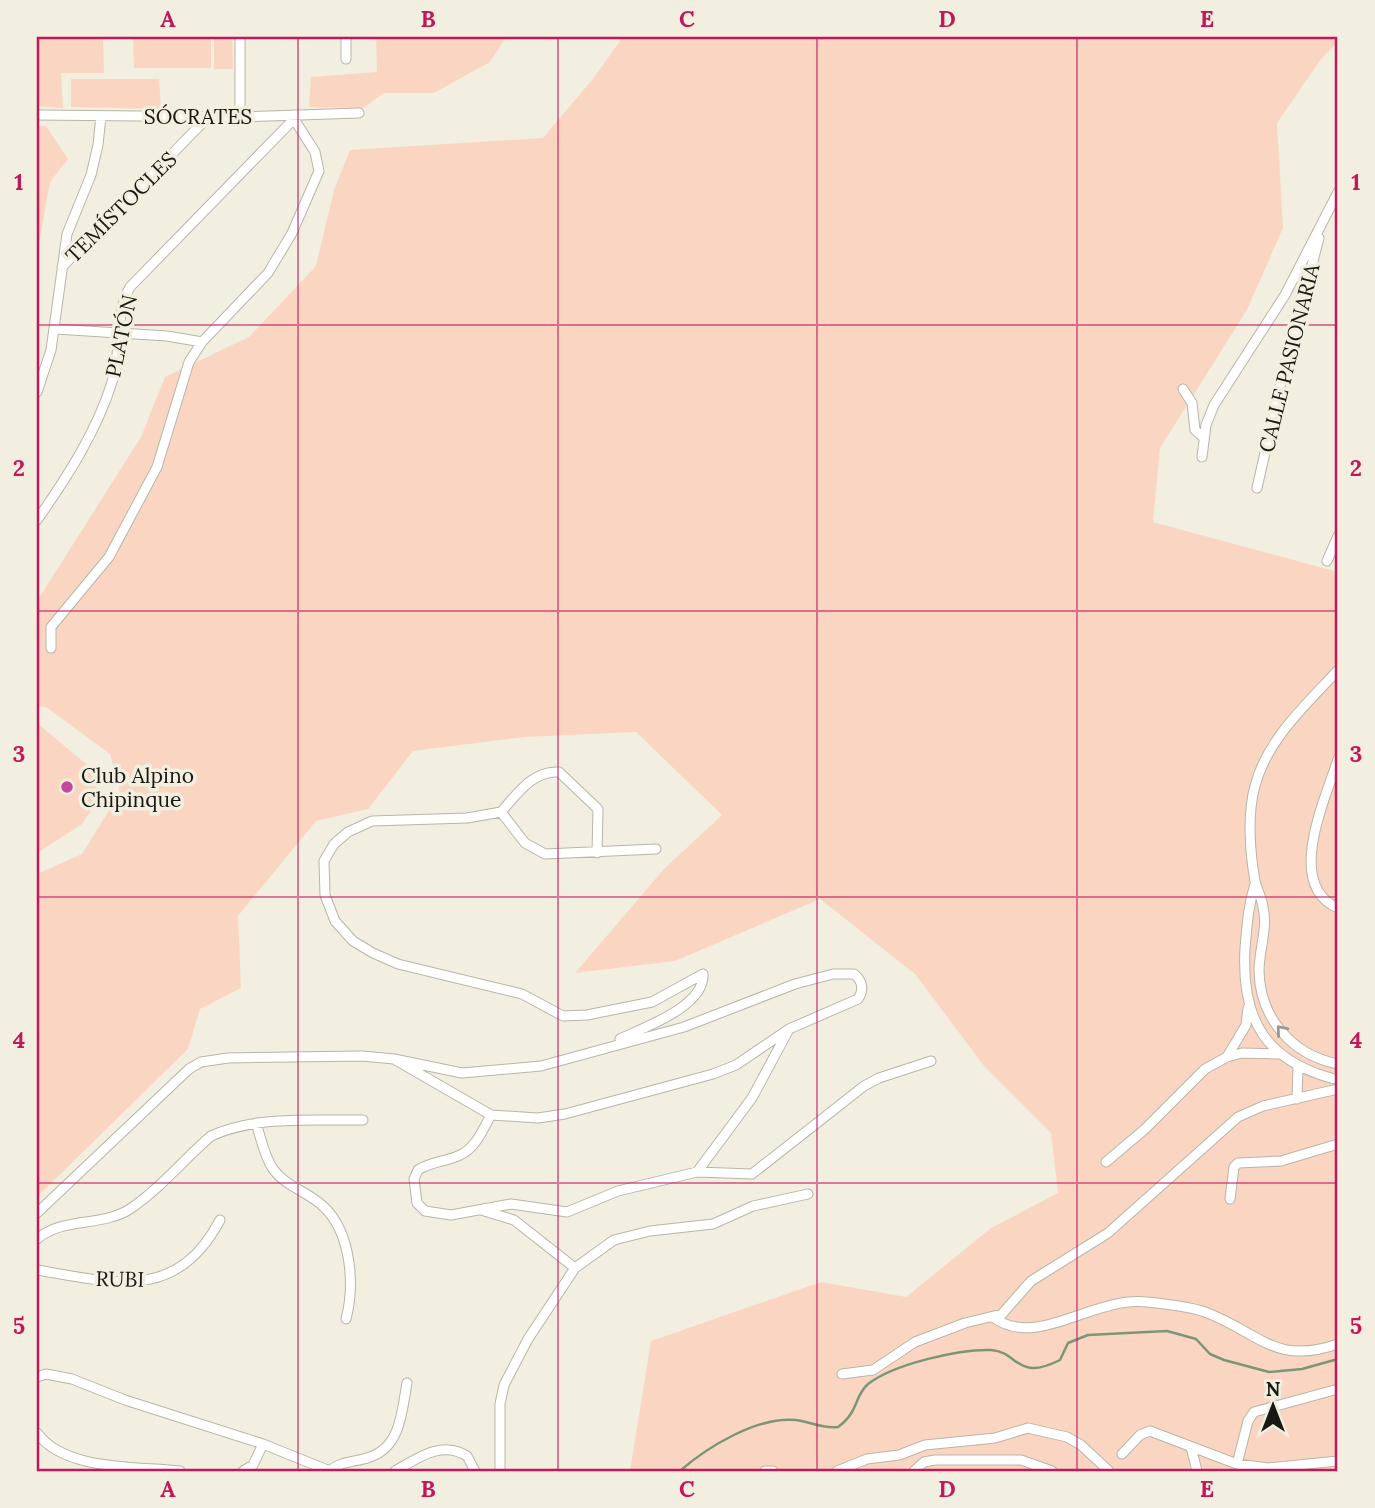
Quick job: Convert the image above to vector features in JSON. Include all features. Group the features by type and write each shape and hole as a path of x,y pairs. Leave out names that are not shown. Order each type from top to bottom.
{"street":[{"path":"240,37 240,117"},
{"path":"346,37 346,60"},
{"name":"SÓCRATES","path":"37,115 294,117 359,113"},
{"path":"37,392 55,330 62,267 71,221 95,159 101,116"},
{"name":"TEMÍSTOCLES","path":"62,267 209,116"},
{"path":"51,648 51,627 109,557 156,467 168,436 185,371 202,342 268,273 292,233 316,181 317,157 294,117"},
{"name":"PLATÓN","path":"37,520 72,466 111,384 123,302 130,287 294,117"},
{"path":"1202,457 1204,438 1214,405 1285,295 1338,192"},
{"name":"CALLE PASIONARIA","path":"1257,488 1321,228"},
{"path":"55,330 120,333 202,342"},
{"path":"1183,389 1192,403 1195,430 1204,438"},
{"path":"1327,561 1338,536"},
{"path":"1338,670 1284,730 1265,758 1254,787 1251,824 1255,882 1264,908 1264,934 1259,969 1267,1013 1285,1037 1304,1052 1338,1064"},
{"path":"1338,759 1315,830 1311,862 1317,890 1322,898 1338,908"},
{"path":"37,1213 188,1069 201,1062 228,1058 394,1059 462,1073 485,1073 541,1066 584,1055 607,1046 688,1002 702,988 703,974 652,1002 587,1015 563,1016 522,994 398,964 373,954 353,941 335,921 325,895 324,861 334,844 348,832 372,821 467,818 500,812 538,775 548,771 559,772 598,809 597,853"},
{"path":"500,812 533,850 545,854 656,849"},
{"path":"1227,1057 1242,1034 1248,1008 1244,968 1246,932 1248,906 1255,882"},
{"path":"1246,932 1264,934"},
{"path":"1244,968 1259,969"},
{"path":"394,1059 491,1115 538,1118 565,1114 713,1074 736,1065 789,1030 858,999 862,993 859,978 846,973 794,984 684,1027 607,1046"},
{"path":"1248,1008 1263,1034 1280,1054 1298,1066 1338,1080"},
{"path":"697,1172 752,1098 789,1030"},
{"path":"1106,1162 1145,1129 1205,1069 1227,1057 1258,1052 1280,1054"},
{"path":"491,1115 471,1149 418,1170 414,1179 417,1203 425,1211 451,1215 511,1204 567,1212 618,1191 697,1172 752,1174 864,1086 879,1078 931,1061"},
{"path":"1297,1099 1298,1066"},
{"path":"842,1374 873,1370 892,1354 924,1339 965,1323 1002,1314 1031,1281 1108,1233 1238,1117 1263,1106 1338,1089"},
{"path":"37,1239 62,1227 102,1220 128,1209 211,1136 237,1126 363,1120"},
{"path":"256,1123 272,1168 284,1180 323,1206 337,1222 348,1258 351,1302 346,1319"},
{"path":"1230,1199 1234,1167 1238,1163 1281,1161 1338,1144"},
{"path":"500,1471 500,1404 504,1385 528,1339 575,1268 614,1240 650,1231 713,1224 753,1206 808,1194"},
{"path":"476,1209 514,1220 575,1268"},
{"name":"RUBI","path":"37,1270 132,1283 155,1280 182,1268 207,1245 220,1220"},
{"path":"994,1318 1008,1328 1033,1328 1100,1306 1134,1301 1203,1312 1259,1340 1298,1353 1315,1352 1338,1344"},
{"path":"37,1377 46,1374 72,1379 125,1400 263,1444 330,1471 344,1461 371,1457 390,1444 399,1427 407,1383"},
{"path":"1237,1464 1248,1421 1254,1412 1338,1389"},
{"path":"837,1471 867,1459 899,1455 925,1445 995,1438 1028,1428 1067,1437 1081,1445 1109,1471"},
{"path":"1122,1454 1140,1435 1150,1431 1237,1464 1268,1468 1338,1461"},
{"path":"37,1433 58,1454 77,1460 180,1471"},
{"path":"243,1471 253,1465 263,1444"},
{"path":"1191,1447 1197,1471"},
{"path":"395,1471 423,1455 446,1449 457,1450 467,1456 475,1471"},
{"path":"914,1471 925,1462 935,1460 1021,1460 1052,1471"},
{"path":"765,1471 773,1471"}],"shaded area":[{"path":"37,37 103,37 104,73 61,73 63,108 37,106"},
{"path":"133,37 211,37 211,68 134,68"},
{"path":"214,37 232,37 233,69 214,69"},
{"path":"376,37 506,37 490,62 434,93 384,93 363,108 309,107 311,77 377,72"},
{"path":"623,37 1338,37 1338,42 1321,59 1277,123 1283,228 1247,310 1160,448 1153,522 1338,572 1338,1471 630,1471 651,1341 821,1282 906,1297 991,1228 1058,1193 1051,1133 984,1066 915,974 820,899 675,961 575,973 664,869 722,815 636,732 524,737 413,751 368,809 316,821 238,916 241,988 200,1009 188,1049 37,1197 37,874 82,854 120,793 110,754 46,707 37,706 37,601 141,437 165,377 249,337 316,266 334,190 350,150 543,138 592,80"},
{"path":"71,79 159,79 161,109 71,107"},
{"path":"37,126 46,126 68,159 50,182 37,254"},
{"name":"Club Alpino Chipinque","path":"37,723 96,772 97,802 81,825 37,853"}],"waterway":[{"path":"680,1471 719,1443 766,1423 796,1420 838,1427 850,1416 868,1384 879,1377 910,1364 962,1352 991,1350 1000,1352 1026,1367 1035,1368 1060,1360 1068,1343 1088,1335 1167,1331 1196,1339 1210,1354 1224,1360 1269,1372 1302,1369 1338,1359"}],"place":[{"name":"Club Alpino Chipinque","path":"67,787"}]}
